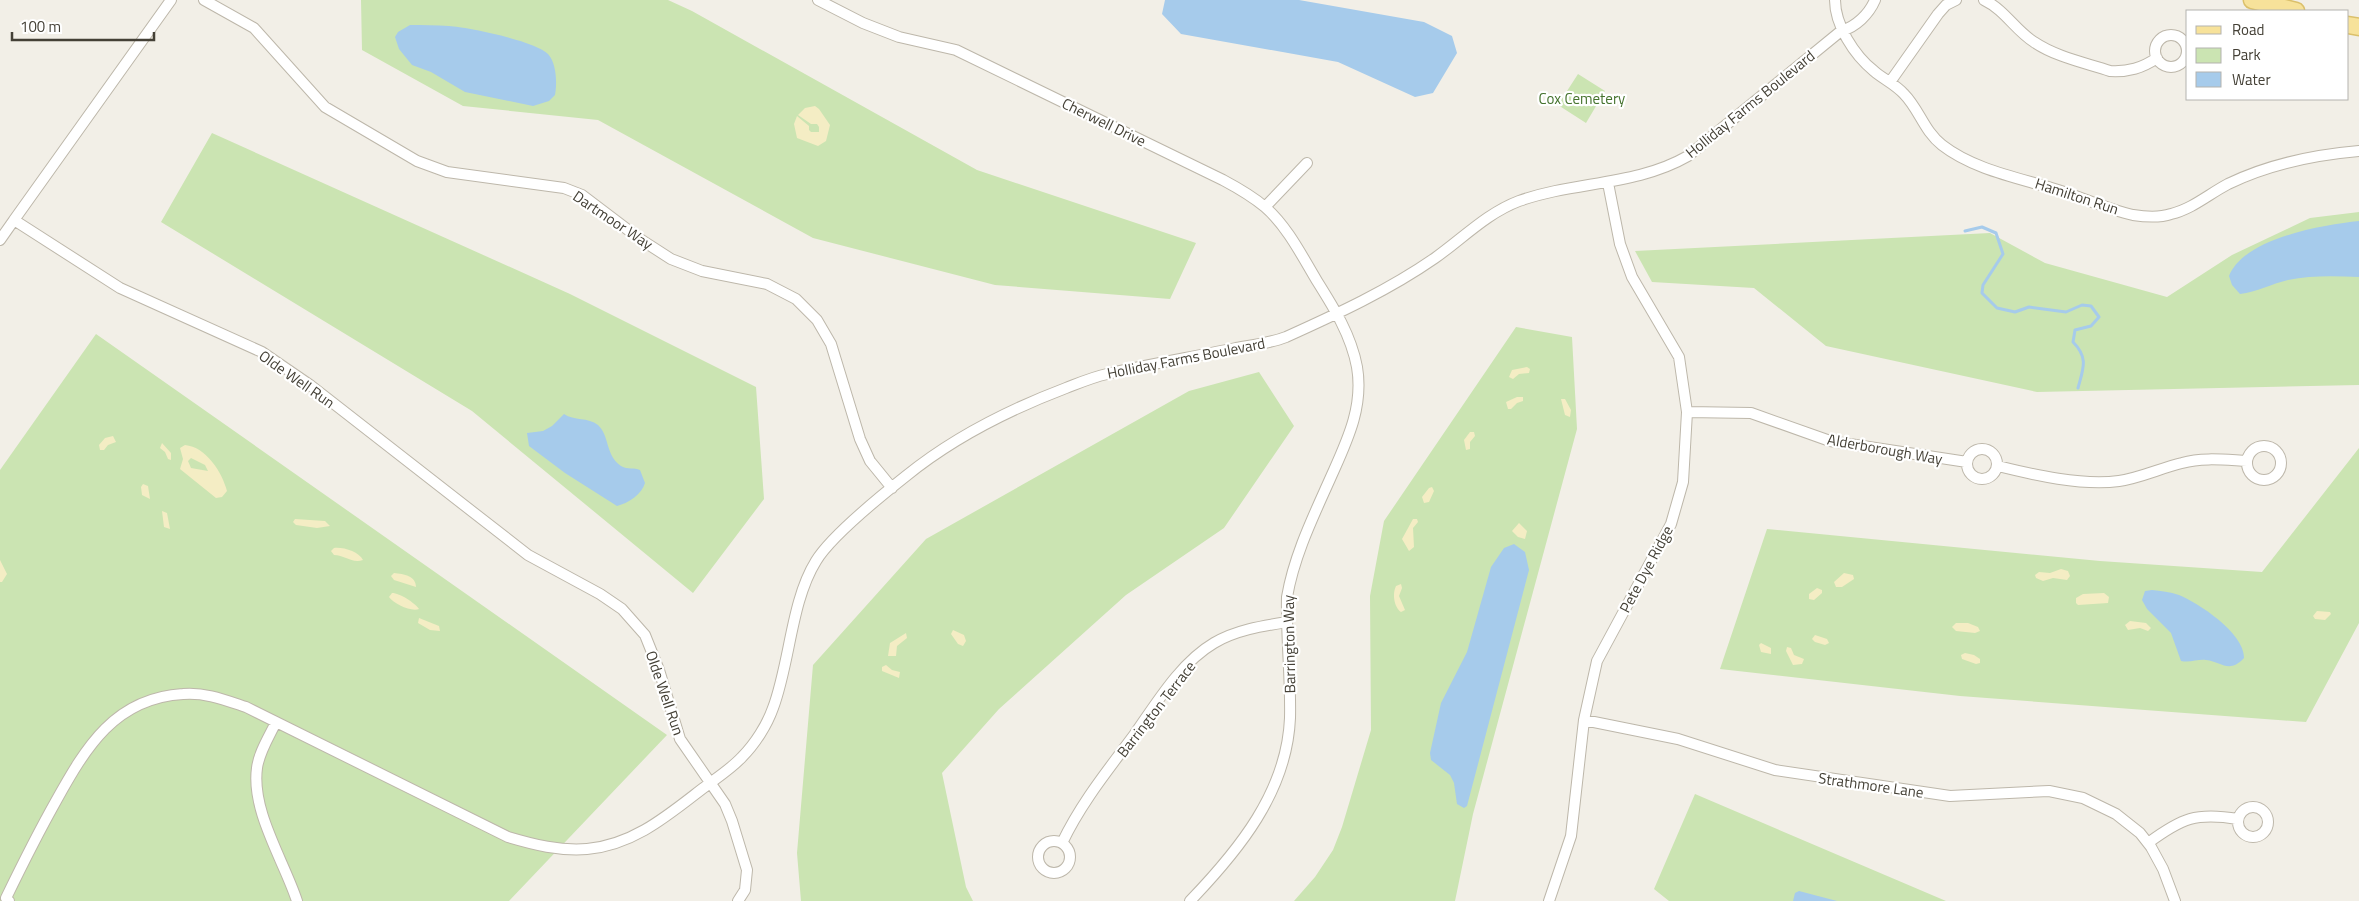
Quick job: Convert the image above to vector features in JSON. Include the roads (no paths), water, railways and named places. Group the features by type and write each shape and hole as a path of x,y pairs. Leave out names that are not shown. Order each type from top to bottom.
{"main road":[{"path":"2252,0 2292,10"}],"street":[{"path":"0,240 171,0"},
{"name":"Dartmoor Way","path":"204,0 254,28 325,108 417,161 447,172 564,188 582,195 640,239 671,259 702,271 768,284 796,299 816,320 831,344 860,439 870,461 892,488"},
{"name":"Cherwell Drive","path":"818,0 863,23 899,37 956,50 1223,180 1265,207 1289,237 1337,313"},
{"path":"1835,0 1836,20 1842,31"},
{"name":"Holliday Farms Boulevard","path":"9,901 6,898 13,882 79,760 92,742 120,716 136,706 154,699 183,694 208,695 246,707 508,837 538,846 563,850 590,849 621,841 661,820 742,758 771,713 781,686 803,591 818,557 831,542 892,488 944,447 985,423 1050,394 1103,374 1280,339 1398,282 1435,258 1502,209 1518,202 1572,186 1608,183 1655,172 1688,156 1842,31 1862,19 1870,10 1875,0"},
{"path":"1890,82 1938,14 1946,5 1956,0"},
{"path":"1984,0 2000,9 2034,42 2045,48 2110,71 2122,72 2142,67 2157,58"},
{"name":"Hamilton Run","path":"1842,31 1872,70 1890,82 1911,102 1933,136 1962,157 2119,211 2147,217 2171,214 2185,210 2227,185 2282,164 2316,155 2359,151"},
{"path":"1265,207 1307,163"},
{"name":"Pete Dye Ridge","path":"1548,901 1571,836 1584,720 1597,662 1671,524 1682,482 1687,412 1679,357 1632,276 1620,244 1608,183"},
{"name":"Olde Well Run","path":"14,220 120,288 262,352 310,385 528,555 600,594 622,609 645,636 659,670 680,739 725,804 747,870 745,890 738,901"},
{"name":"Barrington Way","path":"1190,901 1259,817 1282,768 1290,720 1287,597 1290,578 1314,516 1348,439 1358,407 1357,368 1337,313"},
{"name":"Alderborough Way","path":"1687,412 1751,413 1830,441 1967,462"},
{"path":"1984,449 1993,453 1998,466 1993,475 1983,479 1969,472 1967,462 1975,451 1984,449"},
{"path":"1998,466 2026,473 2106,482 2122,480 2184,462 2205,460 2247,461"},
{"name":"Barrington Terrace","path":"1062,843 1074,818 1096,785 1157,703 1199,654 1234,633 1287,622"},
{"name":"Strathmore Lane","path":"1584,720 1678,739 1775,770 1867,784 1950,796 2065,793 2098,804 2116,814 2140,833 2163,869 2175,901"},
{"path":"276,722 261,754 257,769 257,789 261,811 297,901"},
{"path":"2148,843 2178,822 2196,817 2211,815 2238,819"}],"water":[{"path":"1165,0 1299,0 1424,22 1452,36 1457,53 1433,93 1415,97 1338,62 1181,34 1162,14"},
{"path":"410,25 470,29 516,40 541,49 551,58 555,68 555,95 549,101 533,106 465,92 431,72 412,65 399,49 395,37 398,32"},
{"path":"2359,221 2359,277 2324,276 2297,278 2240,294 2232,285 2229,276 2237,263 2250,252 2267,243 2306,230"},
{"path":"564,414 598,425 602,429 612,457 616,462 624,467 640,470 645,483 638,494 626,503 617,506 565,473 529,446 527,433 543,431 552,426"},
{"path":"1514,544 1525,552 1529,570 1467,806 1464,808 1457,804 1454,783 1450,775 1431,760 1430,753 1441,703 1467,652 1491,567 1504,548"},
{"path":"2152,590 2179,595 2209,612 2237,639 2244,658 2239,663 2230,666 2206,660 2181,661 2171,633 2147,609 2142,600 2145,591"},
{"path":"1799,891 1837,901 1793,901 1795,893"}],"waterway":[{"path":"1965,231 1982,227 1996,233 2003,254 1983,285 1982,293 1997,308 2015,312 2029,307 2066,312 2082,305 2091,306 2099,317 2091,326 2075,330 2073,342 2083,359 2082,375 2078,388"}],"park label":[{"name":"Cox Cemetery","path":"1582,98"}]}
